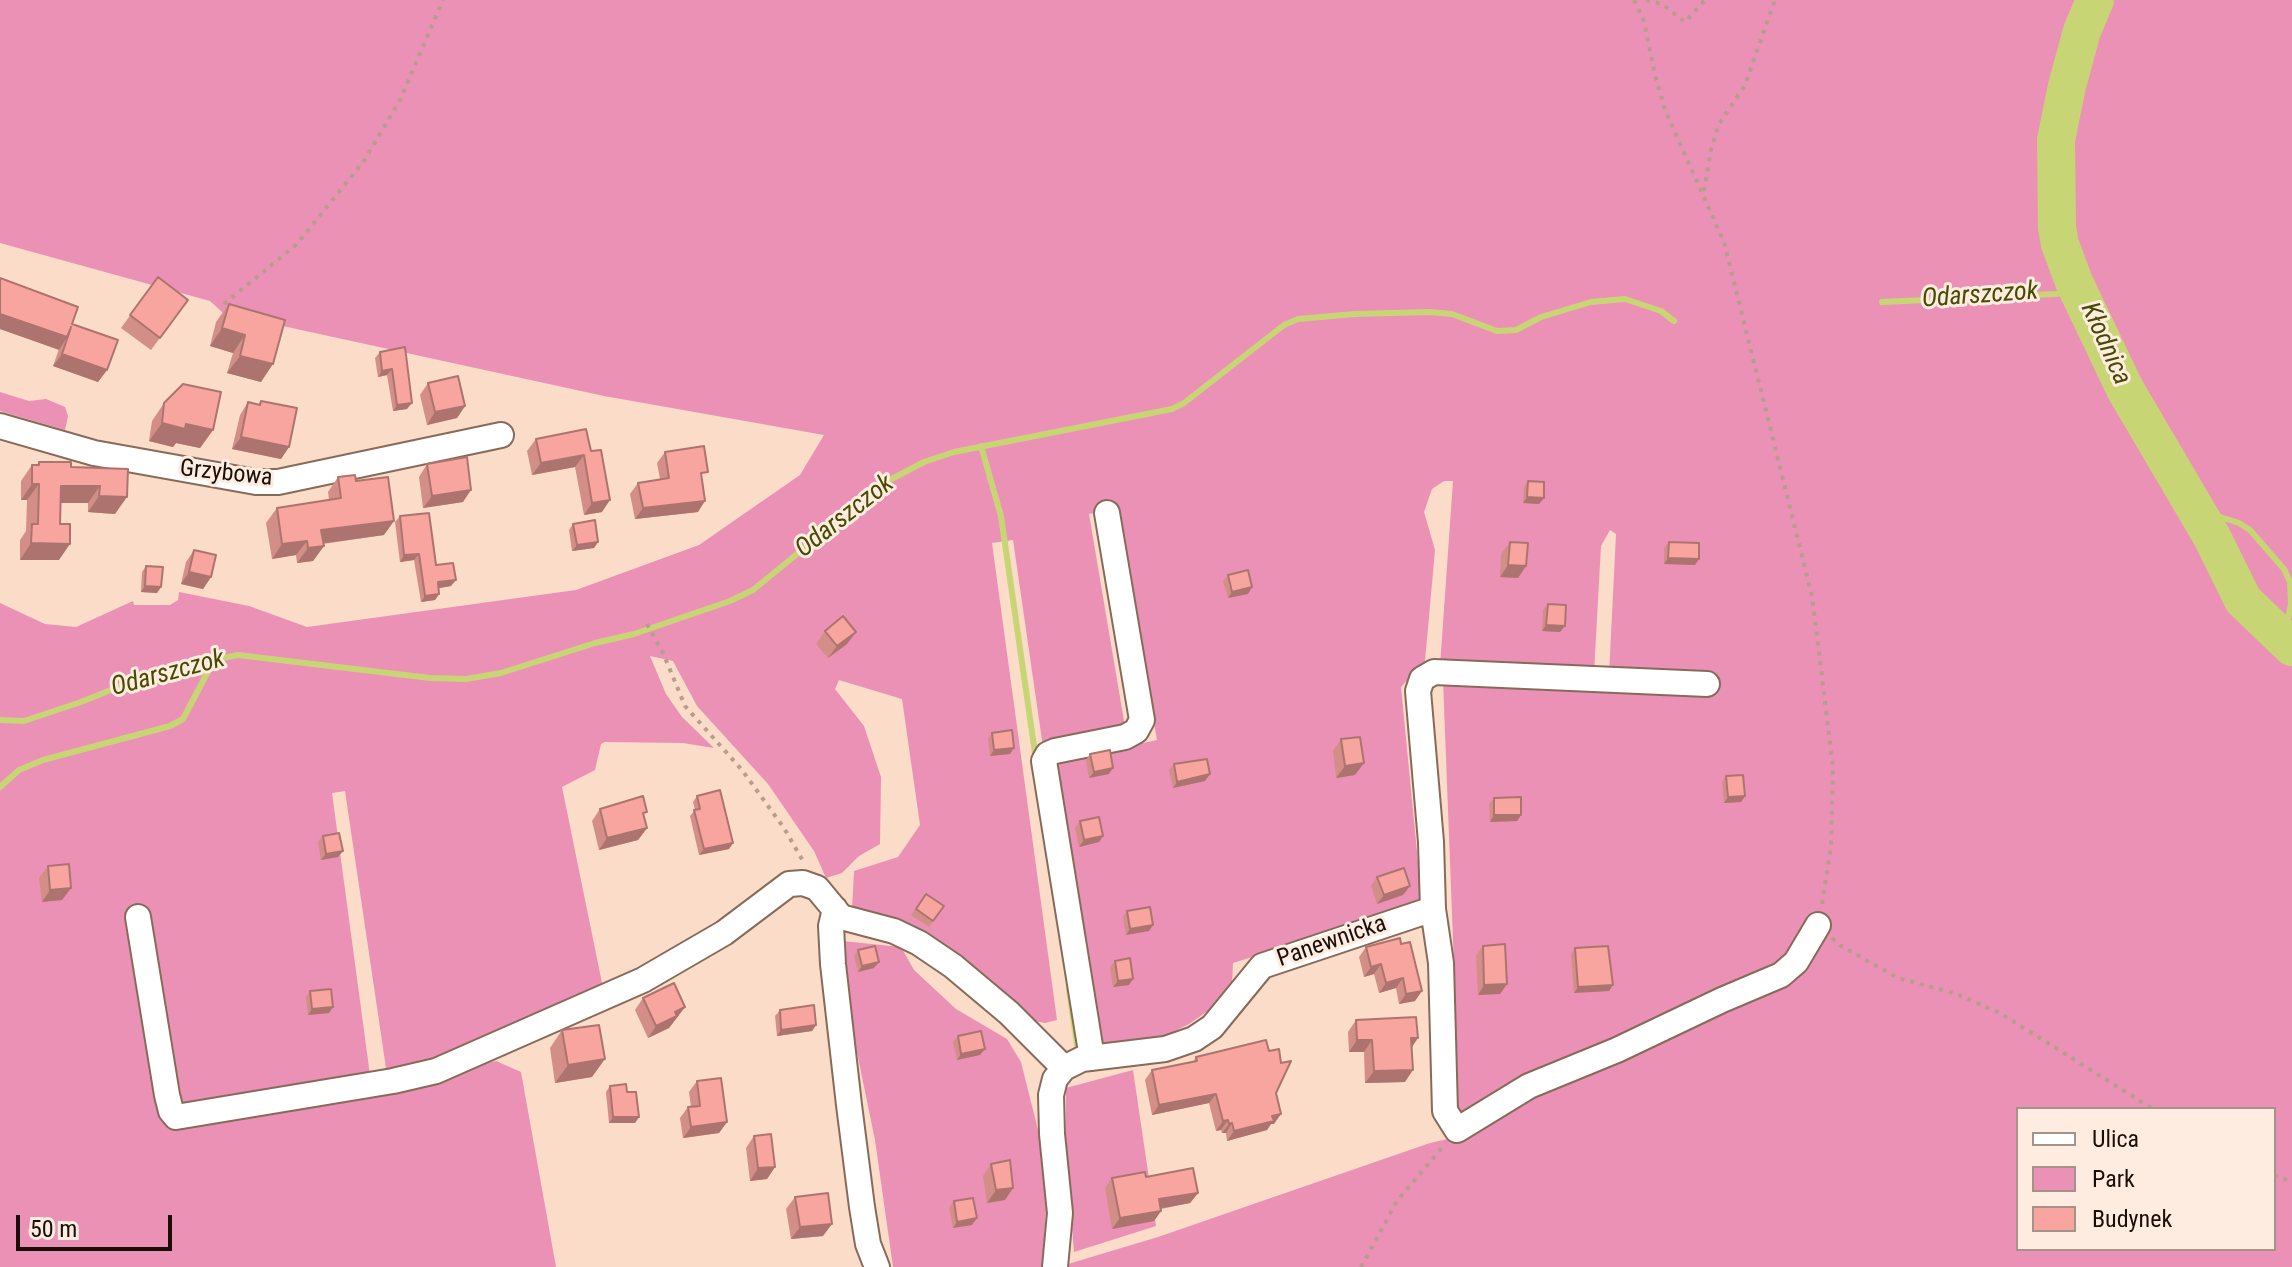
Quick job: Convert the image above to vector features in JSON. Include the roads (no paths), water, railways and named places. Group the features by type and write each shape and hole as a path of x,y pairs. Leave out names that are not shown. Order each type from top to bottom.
{"street":[{"name":"Grzybowa","path":"0,426 94,453 256,482 278,482 501,435"},
{"path":"1092,1058 1044,761 1048,754 1055,751 1125,737 1136,731 1142,720 1107,513"},
{"path":"1707,684 1434,672 1422,679 1418,691 1451,1121 1781,975 1796,962 1818,925"},
{"path":"138,917 167,1095 176,1117 436,1071 643,980 724,933 789,884 803,883 817,888 841,917 894,931 919,943 1009,1013 1064,1068 1055,1079 1051,1095 1060,1213 1055,1267"},
{"path":"835,909 831,926 833,964 849,1105 868,1244 877,1267"},
{"name":"Panewnicka","path":"1064,1068 1082,1059 1165,1049 1194,1039 1212,1027 1262,966 1433,909"}],"waterway":[{"name":"Kłodnica","path":"2095,0 2082,31 2056,140 2060,244 2074,282 2125,389 2212,537 2243,600 2292,647"},
{"name":"Odarszczok","path":"1882,302 2056,294 2077,289"},
{"name":"Odarszczok","path":"0,720 24,721 158,671 238,655 430,678 466,679 501,673 634,634 753,590 884,483 924,462 954,452 1172,409 1284,325 1298,319 1429,312 1452,314 1497,331 1516,330 1541,317 1591,302 1625,299 1661,311 1674,321"},
{"path":"981,446 1001,516 1036,760"},
{"path":"2195,509 2239,523 2250,530 2284,569 2290,582 2291,603 2287,625 2280,636"},
{"path":"0,787 19,770 43,760 170,726 183,719 214,660"},
{"path":"1069,989 1077,1045"}]}
